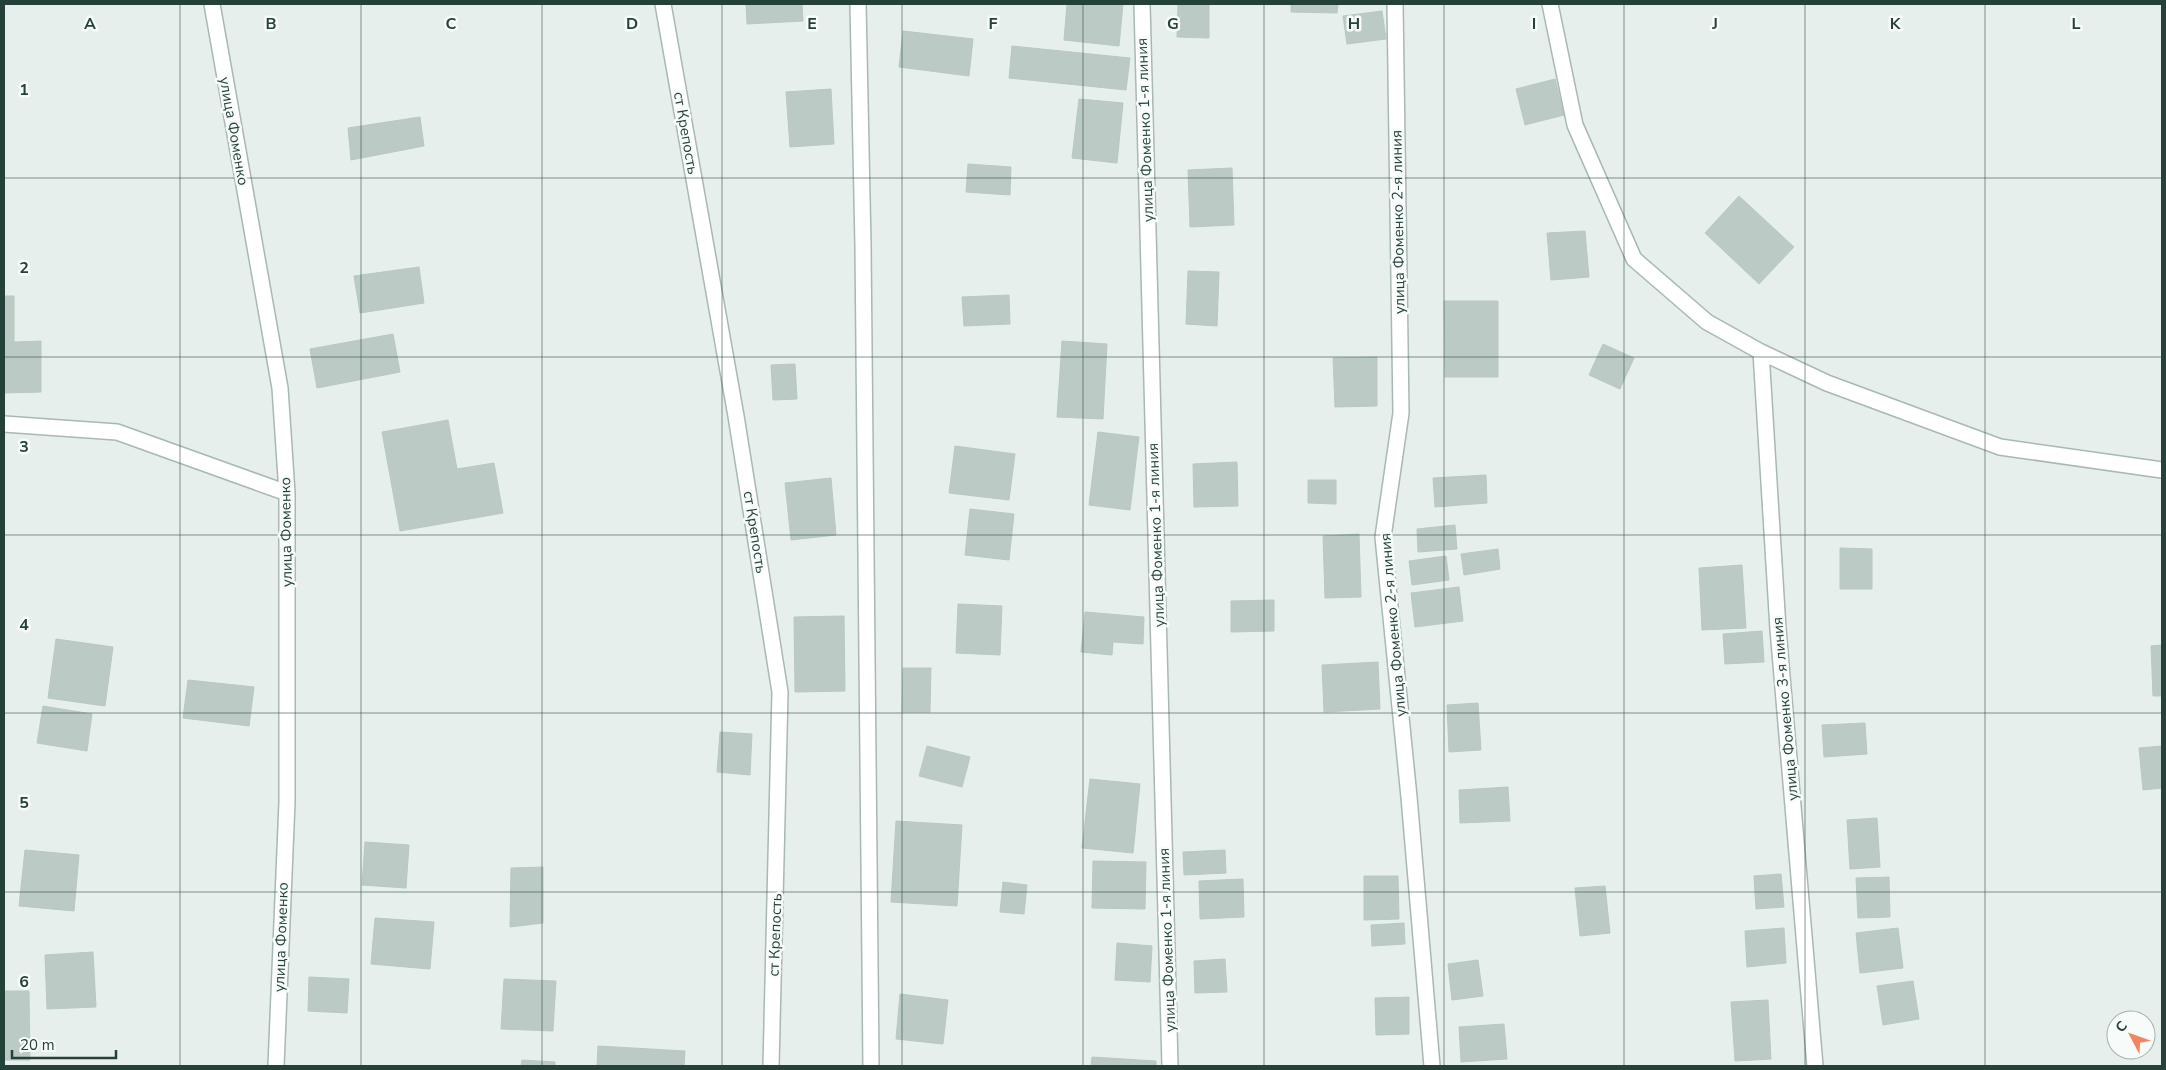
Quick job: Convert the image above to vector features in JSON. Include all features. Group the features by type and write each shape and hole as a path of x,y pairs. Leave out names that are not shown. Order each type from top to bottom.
{"street":[{"name":"улица Фоменко","path":"212,4 280,388 287,493 287,802 276,1066"},
{"name":"ст Крепость","path":"663,4 734,406 780,692 771,1066"},
{"path":"858,4 863,246 871,1066"},
{"name":"улица Фоменко 1-я линия","path":"1142,4 1170,1066"},
{"name":"улица Фоменко 2-я линия","path":"1395,4 1401,413 1383,536 1409,797 1432,1066"},
{"path":"1550,4 1575,125 1634,259 1707,322 1761,352 1827,383 2000,447 2162,470"},
{"name":"улица Фоменко 3-я линия","path":"1761,352 1778,629 1815,1066"},
{"path":"4,424 117,432 287,493"}],"building":[{"path":"746,4 802,4 803,21 747,24"},
{"path":"1067,4 1123,4 1119,46 1064,40"},
{"path":"1178,4 1209,4 1209,38 1177,37"},
{"path":"1291,4 1338,4 1337,13 1291,12"},
{"path":"1382,11 1386,39 1347,44 1343,16"},
{"path":"903,31 973,39 969,76 899,67"},
{"path":"1012,46 1130,58 1126,90 1009,78"},
{"path":"1555,79 1564,115 1525,125 1516,89"},
{"path":"831,89 834,144 790,147 786,92"},
{"path":"1079,99 1123,103 1117,163 1072,158"},
{"path":"420,117 424,146 351,160 348,128"},
{"path":"968,164 1011,167 1010,195 966,192"},
{"path":"1232,168 1234,225 1190,227 1188,170"},
{"path":"1739,196 1794,247 1759,284 1705,233"},
{"path":"1585,231 1589,277 1551,280 1547,233"},
{"path":"419,267 424,303 360,313 354,276"},
{"path":"1188,271 1219,272 1217,326 1186,324"},
{"path":"1009,295 1010,324 964,326 962,297"},
{"path":"4,296 14,296 14,342 41,341 41,392 4,393"},
{"path":"1444,301 1498,301 1498,377 1445,377"},
{"path":"393,334 400,372 317,388 310,349"},
{"path":"1062,341 1107,344 1103,419 1057,417"},
{"path":"1603,344 1634,358 1620,389 1589,375"},
{"path":"1377,357 1377,406 1335,407 1333,358"},
{"path":"795,364 797,399 773,400 771,365"},
{"path":"448,420 457,469 494,463 503,513 400,531 382,432"},
{"path":"1098,432 1139,437 1130,510 1089,505"},
{"path":"955,446 1015,454 1009,500 949,493"},
{"path":"1237,462 1238,506 1194,507 1193,464"},
{"path":"1486,475 1487,503 1435,507 1433,478"},
{"path":"831,478 836,535 791,540 785,483"},
{"path":"1308,480 1336,480 1336,504 1308,503"},
{"path":"970,509 1014,514 1009,560 965,555"},
{"path":"1455,525 1457,549 1418,552 1417,529"},
{"path":"1359,534 1361,597 1325,598 1323,536"},
{"path":"1840,548 1872,549 1872,589 1840,589"},
{"path":"1498,549 1500,569 1464,575 1461,554"},
{"path":"1446,556 1449,580 1412,585 1409,561"},
{"path":"1742,565 1746,628 1702,630 1699,568"},
{"path":"1459,587 1463,621 1415,627 1411,593"},
{"path":"1274,600 1274,631 1231,632 1231,601"},
{"path":"958,604 1002,606 1000,655 956,653"},
{"path":"1085,612 1144,617 1143,644 1113,642 1112,655 1081,652"},
{"path":"844,616 845,691 795,692 794,617"},
{"path":"1762,631 1764,662 1725,664 1723,634"},
{"path":"56,639 113,647 105,706 48,698"},
{"path":"2162,645 2162,696 2153,696 2151,646"},
{"path":"1378,662 1380,709 1324,712 1322,665"},
{"path":"903,668 931,668 930,712 902,712"},
{"path":"188,680 254,687 249,726 183,718"},
{"path":"1478,703 1481,750 1449,752 1447,705"},
{"path":"43,706 92,714 87,751 37,743"},
{"path":"1865,723 1867,754 1824,757 1822,725"},
{"path":"720,732 752,734 750,775 717,772"},
{"path":"927,746 970,757 962,787 919,776"},
{"path":"2162,746 2162,788 2143,790 2139,748"},
{"path":"1090,779 1140,784 1133,853 1082,848"},
{"path":"1508,787 1510,821 1460,823 1459,790"},
{"path":"1877,818 1880,867 1850,869 1847,820"},
{"path":"896,821 962,825 957,906 891,902"},
{"path":"365,842 409,845 406,888 362,885"},
{"path":"25,850 79,855 74,911 19,906"},
{"path":"1225,850 1226,873 1184,875 1183,852"},
{"path":"1093,861 1146,862 1145,909 1092,908"},
{"path":"543,867 543,923 510,927 511,868"},
{"path":"1781,874 1784,907 1756,909 1754,876"},
{"path":"1364,876 1398,876 1399,919 1364,920"},
{"path":"1889,877 1890,917 1858,918 1856,878"},
{"path":"1243,879 1244,917 1200,919 1199,881"},
{"path":"1003,882 1027,885 1024,914 1000,912"},
{"path":"1605,886 1610,933 1580,936 1575,888"},
{"path":"375,918 434,922 430,969 371,964"},
{"path":"1404,923 1405,944 1372,946 1371,925"},
{"path":"1784,928 1786,963 1747,967 1745,931"},
{"path":"1898,928 1903,968 1860,973 1856,933"},
{"path":"1117,943 1152,946 1150,982 1115,980"},
{"path":"93,952 96,1007 47,1009 45,955"},
{"path":"1225,959 1227,992 1195,993 1194,961"},
{"path":"1478,960 1483,996 1452,1000 1448,964"},
{"path":"309,977 349,979 347,1013 308,1011"},
{"path":"504,979 556,981 553,1031 501,1029"},
{"path":"1913,981 1919,1019 1883,1025 1877,986"},
{"path":"4,991 29,991 30,1060 4,1060"},
{"path":"900,994 948,1000 943,1044 896,1039"},
{"path":"1409,997 1409,1034 1376,1035 1375,998"},
{"path":"1768,1000 1771,1059 1735,1061 1731,1002"},
{"path":"1504,1024 1507,1059 1461,1062 1459,1027"},
{"path":"598,1046 685,1051 684,1066 597,1066"},
{"path":"1092,1057 1156,1061 1156,1066 1091,1066"},
{"path":"522,1060 555,1062 555,1066 521,1066"}]}
